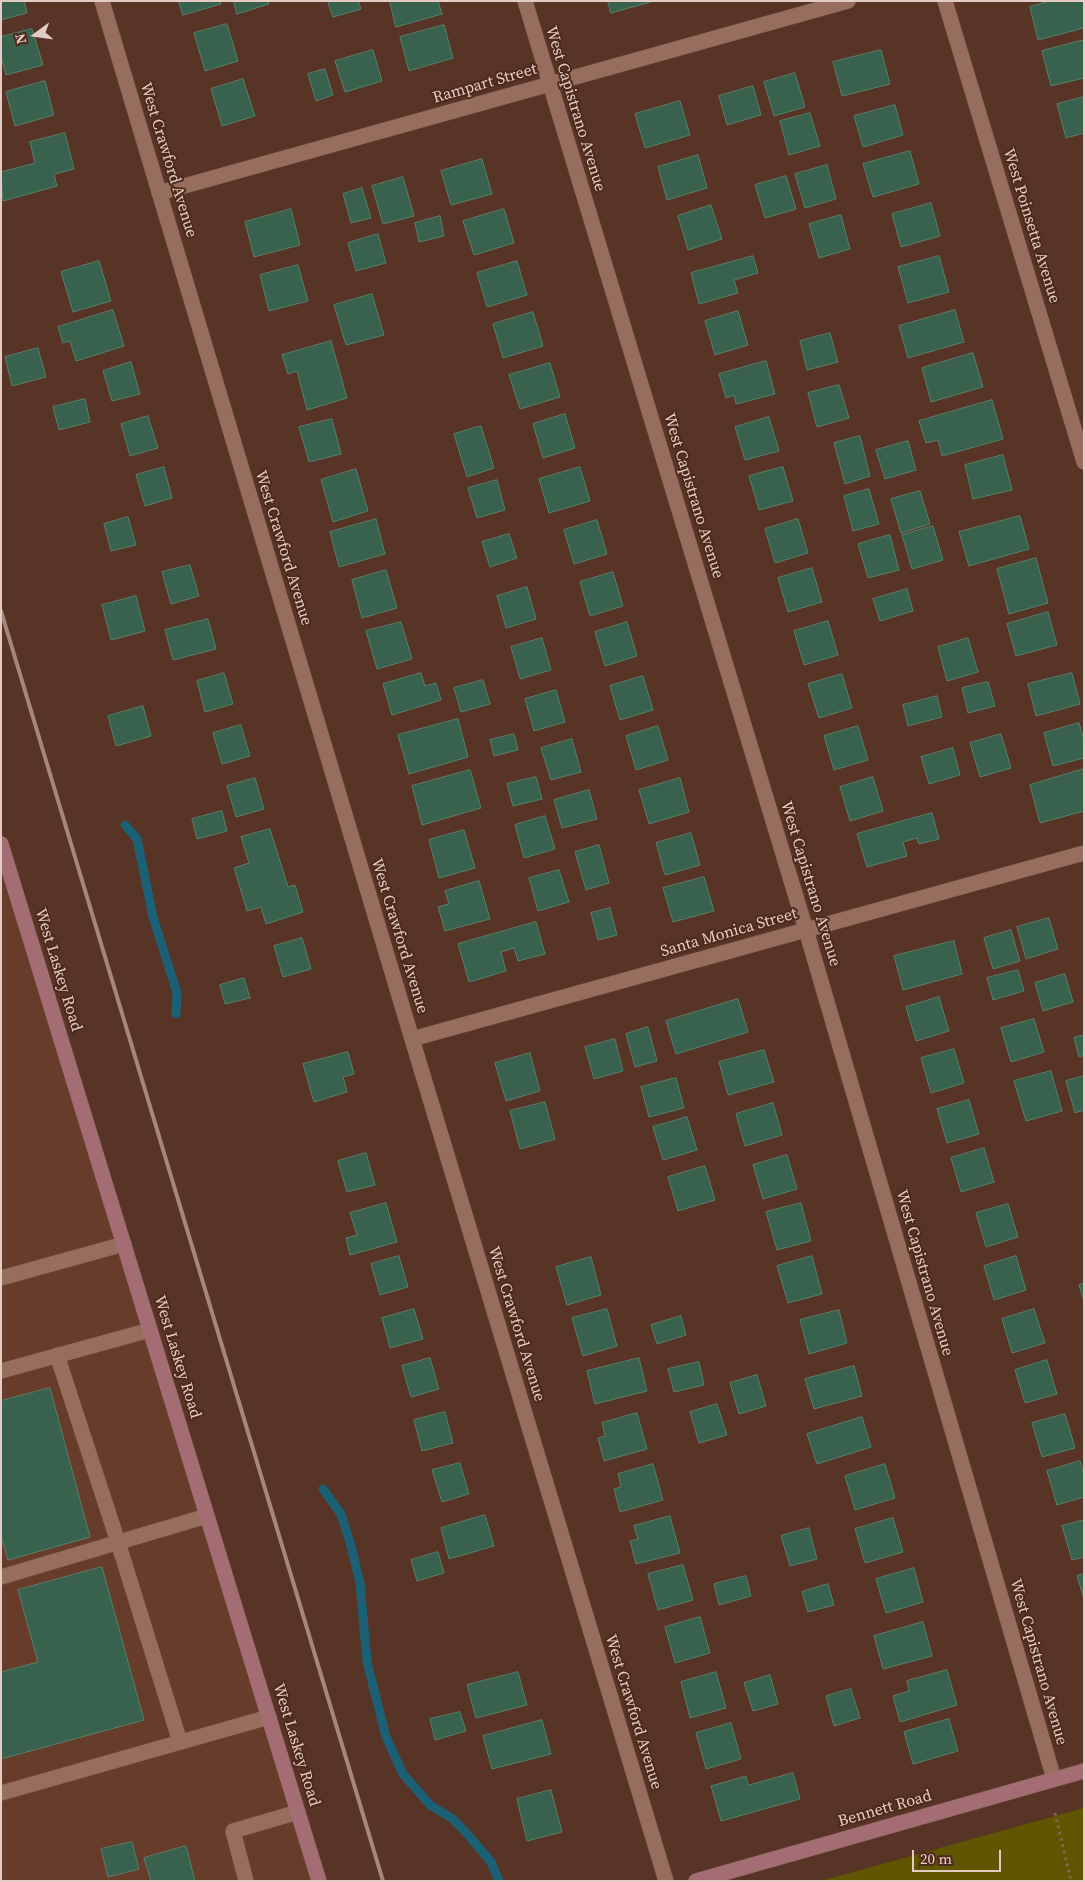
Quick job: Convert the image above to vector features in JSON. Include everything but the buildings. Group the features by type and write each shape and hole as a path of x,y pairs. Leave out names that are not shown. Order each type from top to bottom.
{"main road":[{"name":"West Laskey Road","path":"1,844 320,1881"},
{"name":"Bennett Road","path":"696,1881 1084,1771"}],"street":[{"name":"West Crawford Avenue","path":"102,1 666,1881"},
{"name":"West Capistrano Avenue","path":"525,1 806,930 1054,1779"},
{"name":"Rampart Street","path":"159,194 848,1"},
{"name":"West Poinsetta Avenue","path":"946,1 1084,462"},
{"name":"Santa Monica Street","path":"412,1039 1084,853"},
{"path":"1,1278 124,1244"},
{"path":"1,1371 150,1330"},
{"path":"57,1355 180,1742"},
{"path":"1,1577 207,1516"},
{"path":"1,1793 269,1717"},
{"path":"246,1881 233,1831 298,1812"}],"path":[{"path":"1055,1813 1071,1881"}],"shaded area":[{"path":"1,844 319,1881 1,1881"},
{"path":"1084,1808 1084,1881 821,1881"}],"waterway":[{"path":"125,825 137,839 153,917 177,993 176,1014"},
{"path":"323,1489 341,1514 351,1546 360,1583 367,1662 386,1737 403,1774 430,1805 453,1819 469,1836 491,1862 499,1881"}],"railway":[{"path":"1,611 383,1881"}]}
